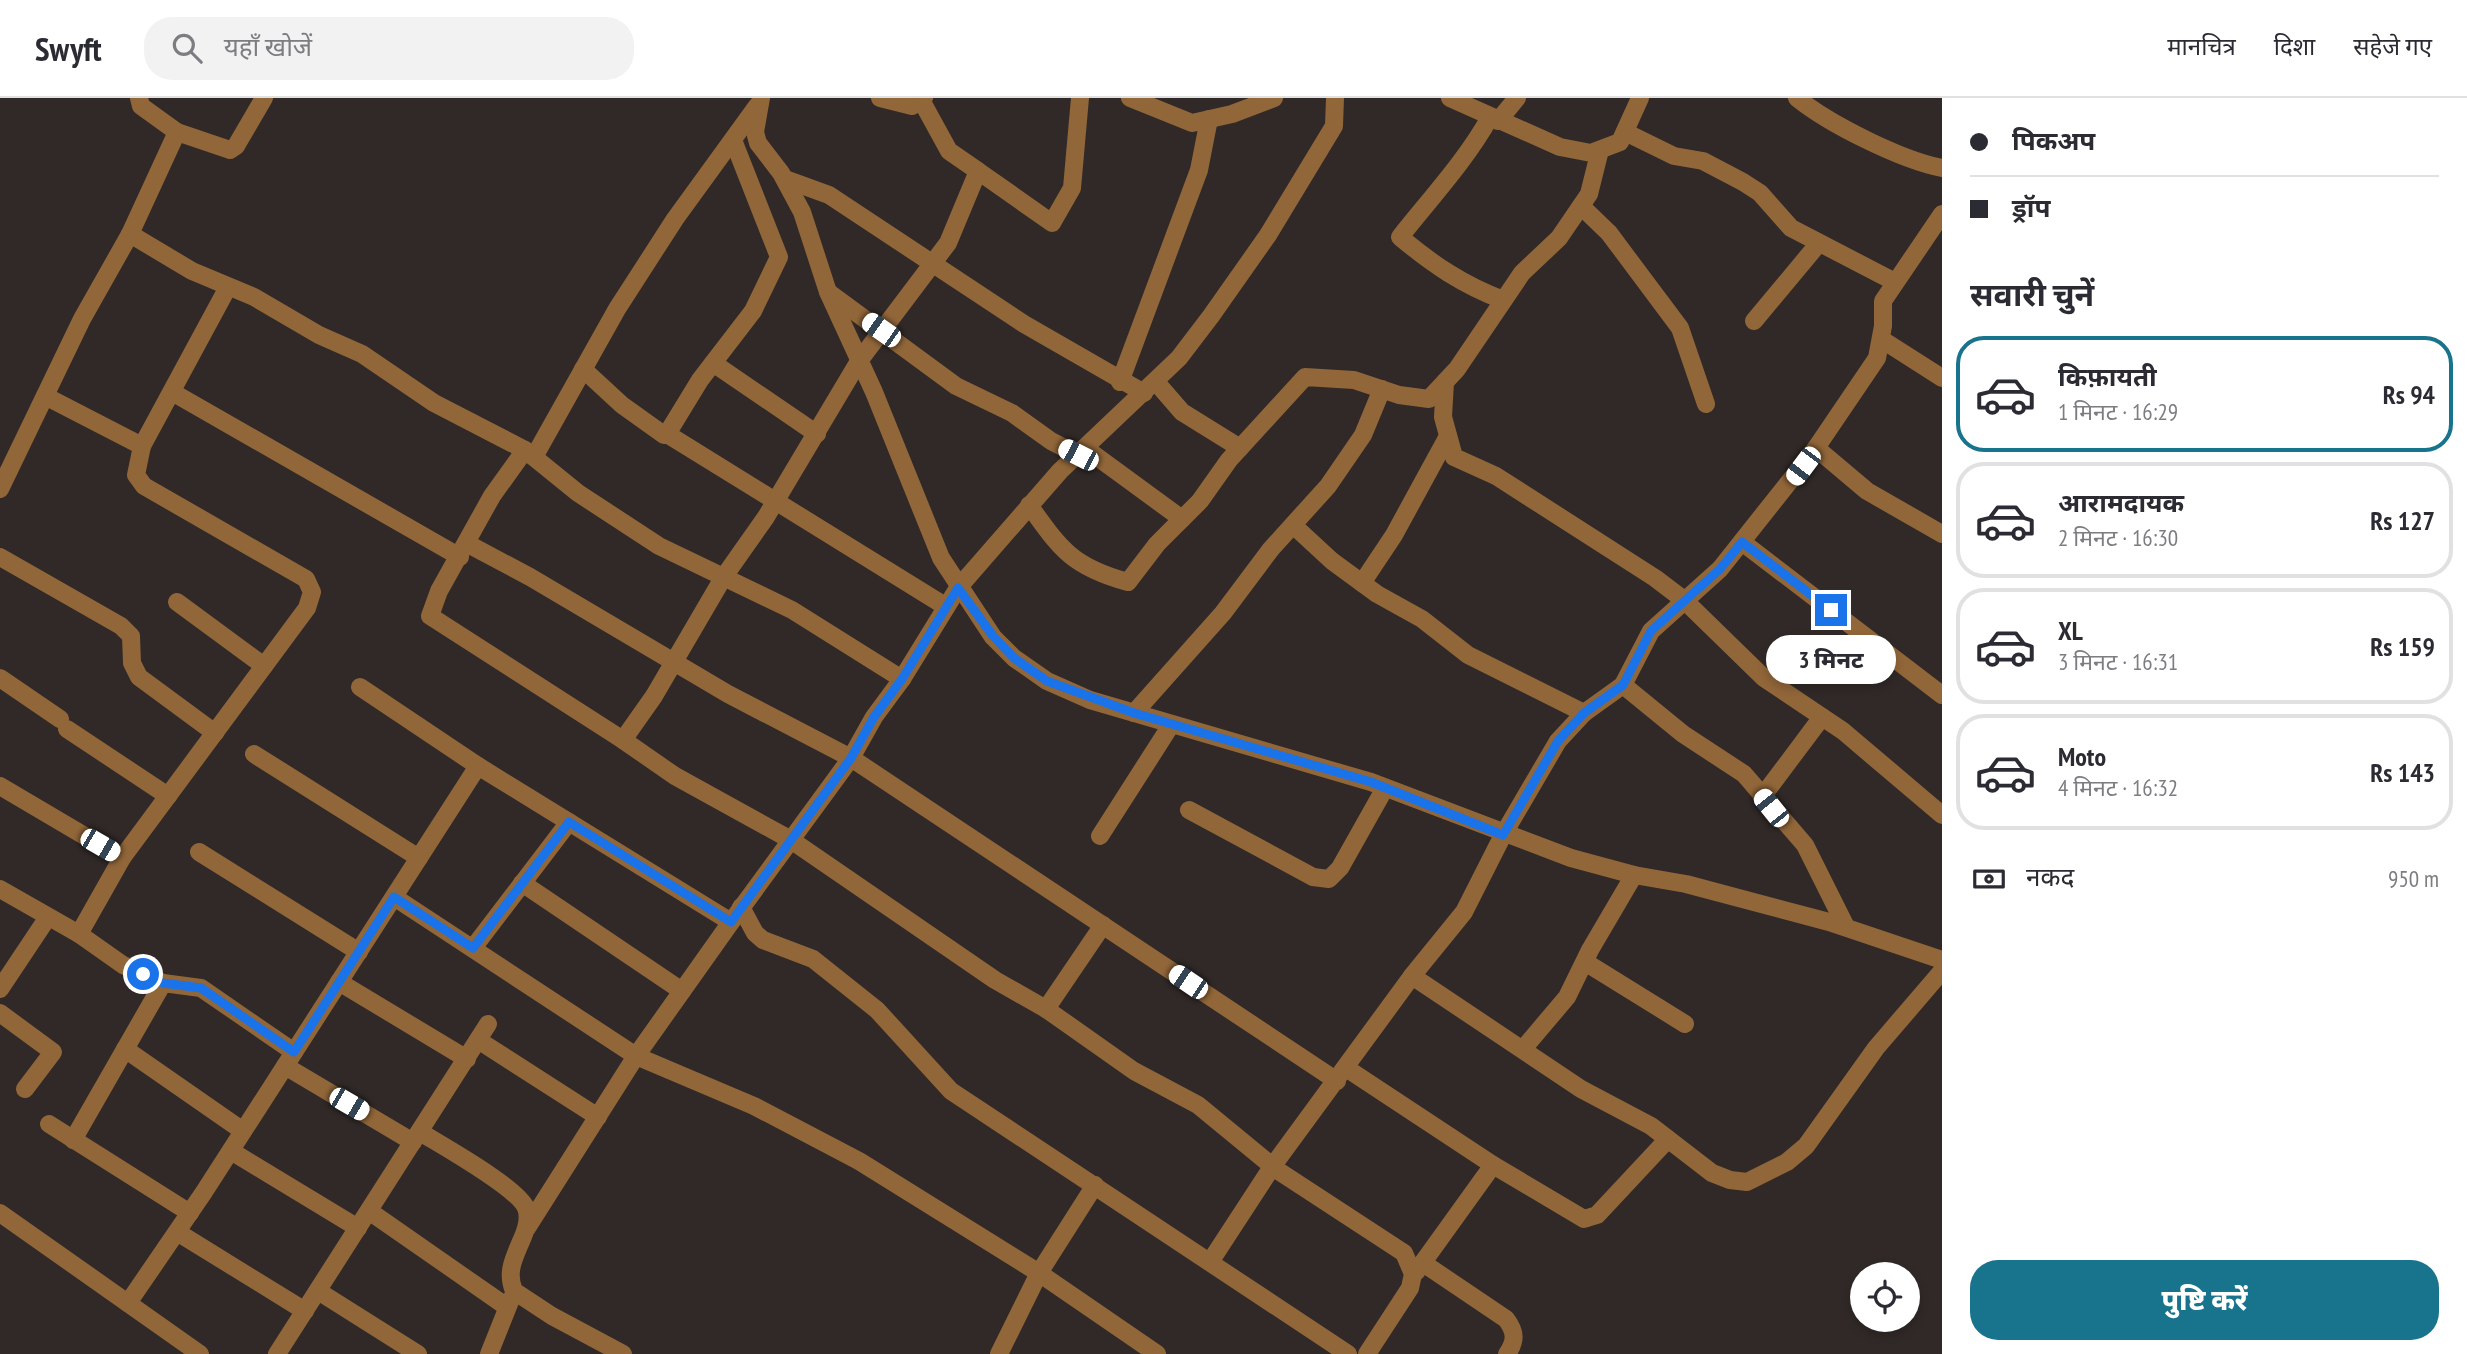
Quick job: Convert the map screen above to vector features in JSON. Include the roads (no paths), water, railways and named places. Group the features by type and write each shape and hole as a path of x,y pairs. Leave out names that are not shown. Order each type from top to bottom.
{"street":[{"path":"139,98 141,106 177,132 230,150 236,146 264,98"},
{"path":"880,98 912,106 923,99 948,151 1052,223 1072,188 1080,98"},
{"path":"1130,98 1192,123 1274,98"},
{"path":"489,1354 511,1299 510,1271 527,1228 636,1056 851,758 874,717 902,679 944,606 958,588 1029,505 1179,358 1212,316 1268,235 1334,126 1335,98"},
{"path":"1450,98 1560,147 1591,153 1620,142 1640,98"},
{"path":"1503,300 1473,289 1436,266 1400,237 1456,164 1474,147 1494,119 1517,98"},
{"path":"1797,98 1819,116 1919,164 1942,168"},
{"path":"759,101 675,219 530,453 492,496 439,592 430,617 675,776 790,840 995,980 1046,1009 1134,1071 1198,1105 1272,1167 1404,1253 1418,1269 1506,1319 1514,1329 1515,1337 1507,1354"},
{"path":"759,101 758,143 785,179 802,212 828,292 941,558 958,588 993,636 1014,658 1047,681 1134,713 1385,788 1503,835 1634,876 1686,884 1846,927 1942,960"},
{"path":"1120,382 1199,170 1209,119"},
{"path":"0,489 82,319 130,234 177,132"},
{"path":"1625,132 1674,156 1703,161 1743,183 1760,193 1791,228 1895,282"},
{"path":"667,434 713,363 753,311 779,257 733,140"},
{"path":"1029,505 1058,547 1097,573 1128,582 1200,502 1240,448 1305,377 1354,380 1429,399 1445,382 1522,273 1559,238 1581,206 1589,194 1600,150"},
{"path":"623,740 654,696 723,578 775,502 859,361 948,243 978,171"},
{"path":"785,179 829,195 1024,324 1120,382 1149,387 1182,412 1240,448"},
{"path":"1581,206 1609,233 1625,259 1668,309 1680,328 1706,404"},
{"path":"1210,1262 1272,1167 1412,976 1464,912 1503,835 1558,741 1584,713 1623,685 1651,631 1720,569 1816,448 1877,358 1883,301 1942,214"},
{"path":"130,234 192,271 362,354 434,403 530,453 578,493 659,546 792,610 902,679"},
{"path":"1754,321 1819,243"},
{"path":"79,933 122,858 312,599 311,585 306,579 144,486 136,475 142,446 228,287"},
{"path":"828,292 956,386 1012,413 1051,441 1082,451 1182,519"},
{"path":"1881,339 1942,378"},
{"path":"713,363 817,434"},
{"path":"583,369 622,405 664,435 667,434 944,606"},
{"path":"1445,382 1443,417 1454,457 1496,476 1655,578 1684,600 1764,678 1822,717 1942,815"},
{"path":"1134,713 1223,613 1293,525 1328,486 1363,435 1382,389"},
{"path":"172,392 464,551 530,577 728,694 851,758 1103,925 1577,1217 1591,1219 1668,1139"},
{"path":"45,396 142,446"},
{"path":"1362,583 1394,535 1448,436"},
{"path":"1816,448 1867,491 1942,534"},
{"path":"1293,525 1332,561 1362,583 1422,619 1468,655 1584,713"},
{"path":"1742,542 1942,695"},
{"path":"0,557 121,626 131,636 132,663 139,677 215,733"},
{"path":"177,602 264,666"},
{"path":"0,678 168,796"},
{"path":"1623,685 1683,734 1744,774 1805,845 1846,927"},
{"path":"360,687 478,766 569,822 736,915 764,940 813,959 877,1010 951,1091 1348,1354"},
{"path":"1762,797 1822,717"},
{"path":"1100,836 1171,725"},
{"path":"254,754 419,858"},
{"path":"128,1303 190,1213 478,766"},
{"path":"0,786 122,858"},
{"path":"1189,810 1313,877 1329,879 1340,868 1385,788"},
{"path":"473,948 569,822"},
{"path":"199,852 359,952"},
{"path":"1523,1049 1567,998 1634,876"},
{"path":"522,883 682,991"},
{"path":"0,888 79,933 123,965 163,983 201,988 290,1059 515,1195 526,1207 527,1228"},
{"path":"394,897 636,1056 807,1132 1039,1273 1157,1354"},
{"path":"0,989 48,917"},
{"path":"1046,1009 1103,925"},
{"path":"1585,962 1685,1024"},
{"path":"1412,976 1580,1089 1651,1126 1712,1172 1730,1180 1747,1182 1787,1162 1806,1146 1876,1048 1942,971"},
{"path":"340,982 467,1059"},
{"path":"73,1140 163,983"},
{"path":"0,1013 53,1052 25,1089"},
{"path":"277,1354 488,1024"},
{"path":"478,1040 598,1117"},
{"path":"125,1049 243,1131"},
{"path":"50,1124 190,1213"},
{"path":"230,1151 358,1228"},
{"path":"1367,1354 1404,1300 1418,1269 1493,1165"},
{"path":"999,1354 1039,1273 1095,1185"},
{"path":"369,1211 511,1299 533,1305 623,1354"},
{"path":"0,1213 201,1354"},
{"path":"177,1232 304,1311"},
{"path":"318,1291 418,1354"}]}
